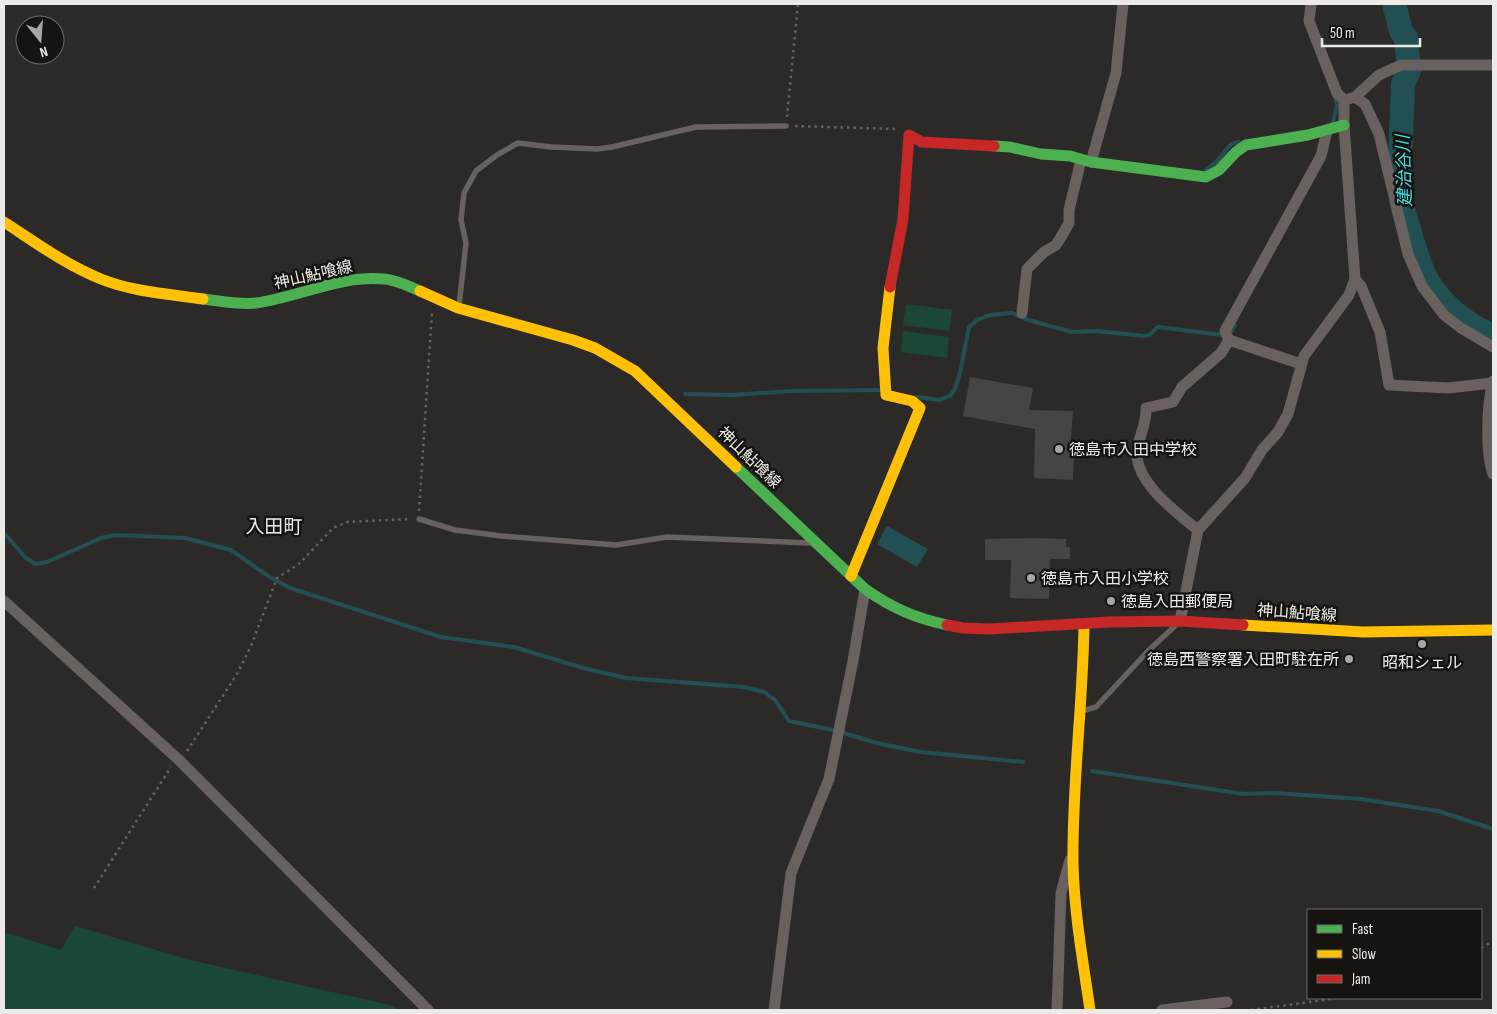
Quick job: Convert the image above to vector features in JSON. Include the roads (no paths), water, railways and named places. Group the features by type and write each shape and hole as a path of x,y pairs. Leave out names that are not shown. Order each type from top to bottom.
{"main road":[{"path":"851,576 920,408 912,401 886,395 883,348 890,288 903,219 908,135 922,142 1010,147 1041,154 1089,158 1206,177 1221,170 1240,147 1328,131 1344,125"},
{"name":"神山鮎喰線","path":"4,222 67,262 101,279 139,290 233,303 254,303 274,300 356,279 385,279 404,284 458,308 573,340 595,348 635,371 865,589 882,601 908,614 942,625 989,629 1180,621 1363,632 1493,630"},
{"path":"1084,624 1082,712 1074,846 1075,889 1090,1010"}],"street":[{"path":"1022,313 1027,269 1044,252 1056,245 1069,223 1069,210 1089,158 1116,73 1123,4"},
{"path":"1311,4 1309,21 1338,92 1365,104 1378,134 1408,254 1422,286 1444,315 1461,328 1493,347"},
{"path":"1180,621 1198,530 1245,478 1262,450 1278,432 1288,414 1304,356 1349,294 1355,280 1344,125 1349,98 1379,75 1401,65 1493,65"},
{"path":"1198,530 1154,491 1140,469 1137,455 1140,436 1146,419 1146,408 1173,402 1182,387 1221,353 1227,336 1321,156 1328,131"},
{"path":"1355,280 1361,286 1380,332 1389,385 1448,388 1493,382 1489,411 1488,456 1493,474"},
{"path":"1227,336 1301,364"},
{"path":"774,1010 791,873 829,779 865,589"},
{"path":"4,601 179,760 428,1010"},
{"path":"1057,1010 1061,893 1074,846"},
{"path":"1162,1010 1227,1002"}],"lane":[{"path":"458,308 466,244 461,220 464,193 476,171 497,155 518,143 597,149 612,148 696,127 786,126"},
{"path":"419,520 455,530 501,536 616,545 667,536 816,544"},
{"path":"1082,712 1096,707 1149,650 1180,621"}],"water":[{"path":"887,526 928,549 917,567 877,544"}],"waterway":[{"name":"建治谷川","path":"1394,4 1401,31 1406,38 1409,71 1403,84 1401,189 1403,207 1417,257 1427,280 1447,306 1464,320 1493,336"},
{"path":"1332,126 1337,106 1335,96"},
{"path":"1206,170 1217,161 1231,144 1239,142"},
{"path":"917,397 939,400 950,396 955,389 960,373 969,327 977,320 990,315 1012,313 1025,319 1072,332 1097,331 1144,336 1149,335 1158,327 1222,335 1231,332 1235,325"},
{"path":"685,394 732,395 791,391 883,390"},
{"path":"4,533 26,558 36,564 47,562 101,538 116,535 185,538 231,550 268,576 290,588 441,637 514,647 583,668 626,678 744,687 764,692 775,700 789,721 921,752 1023,762"},
{"path":"1092,771 1244,794 1275,793 1361,799 1438,811 1493,829"}],"place":[{"name":"徳島市入田中学校","path":"1059,449"},
{"name":"徳島市入田小学校","path":"1031,578"},
{"name":"徳島入田郵便局","path":"1111,601"},
{"name":"昭和シェル","path":"1422,644"},
{"name":"徳島西警察署入田町駐在所","path":"1349,659"}],"district":[{"name":"入田町","path":"274,526"}]}
